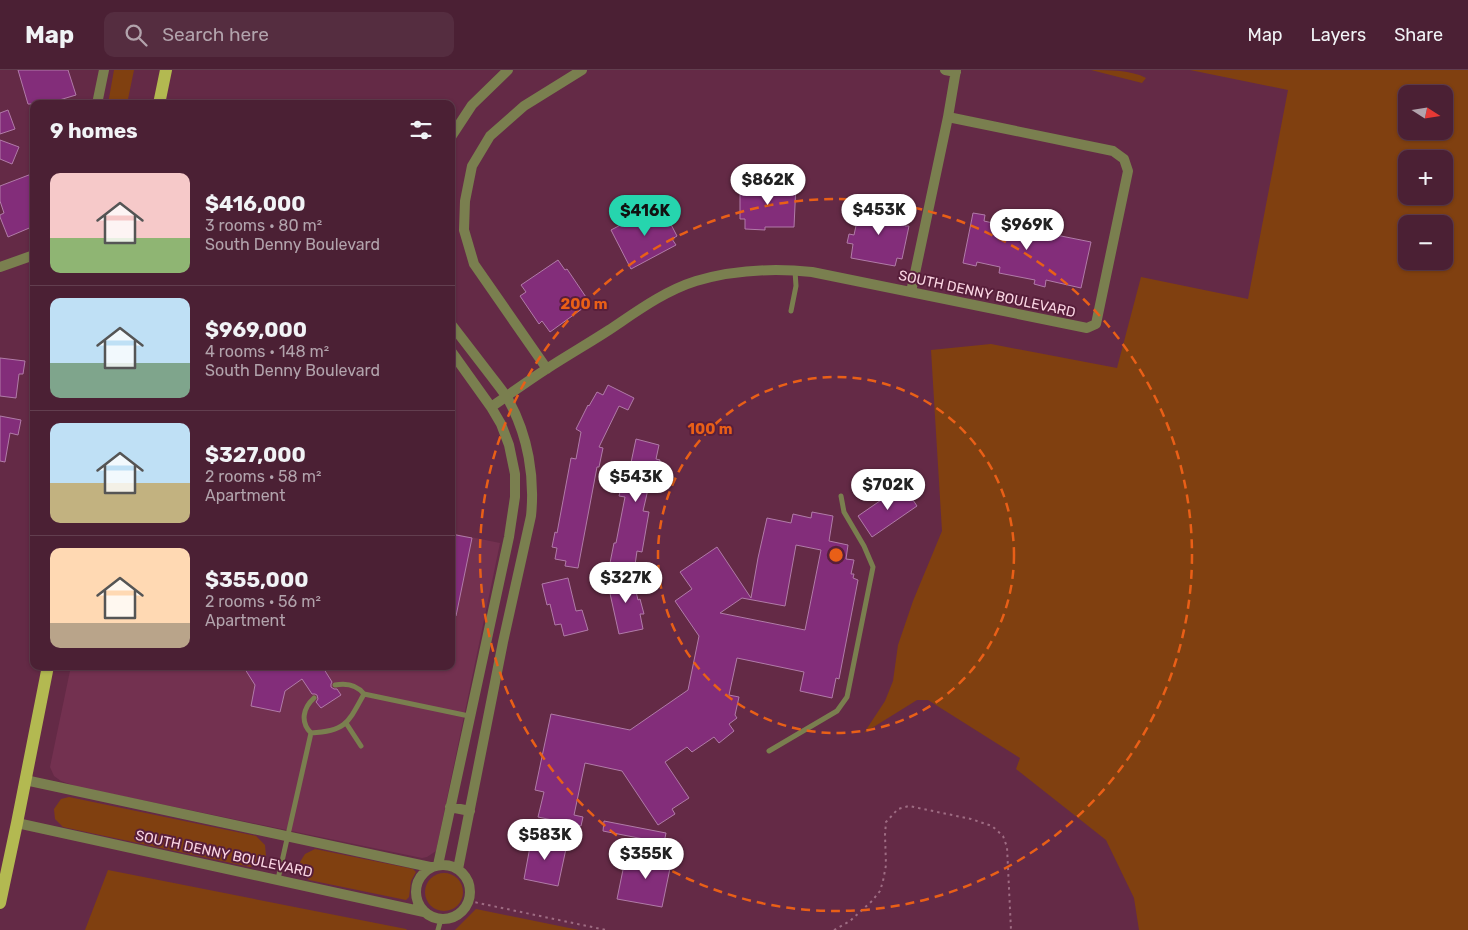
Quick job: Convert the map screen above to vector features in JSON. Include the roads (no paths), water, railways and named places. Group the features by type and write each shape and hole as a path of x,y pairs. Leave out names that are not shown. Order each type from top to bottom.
{"main road":[{"path":"160,100 166,70"},
{"path":"0,903 47,670"}],"street":[{"path":"98,100 104,70"},
{"path":"455,132 472,105 508,70"},
{"path":"547,369 474,264 464,230 465,201 472,166 490,136 524,106 582,70"},
{"path":"911,292 956,71 945,70"},
{"name":"SOUTH DENNY BOULEVARD","path":"491,406 672,291 695,282 758,269 812,272 1087,328 1096,324 1128,171 1124,159 1113,150 948,116"},
{"path":"0,267 30,257"},
{"path":"455,329 506,397 520,425 531,469 532,497 531,516 503,642 458,869"},
{"path":"424,912 416,897 416,888 418,880 423,873 434,866 450,807 515,497 515,474 509,445 501,424 491,406 455,356"},
{"path":"469,716 488,719"},
{"path":"25,780 434,866 445,864 458,869 465,875 469,883 470,892 469,901 465,909 458,915 441,919"},
{"path":"450,807 470,811"},
{"name":"SOUTH DENNY BOULEVARD","path":"17,823 424,912 432,917 441,919"}],"lane":[{"path":"791,311 796,286 795,270"},
{"path":"769,752 837,711 847,697 873,567 864,546 844,512 841,496"},
{"path":"334,685 347,685 359,688 364,694 469,716"},
{"path":"311,733 331,730 346,724 354,714 364,694"},
{"path":"311,733 305,727 304,718 308,703 314,698"},
{"path":"346,724 361,746"},
{"path":"278,880 311,733"},
{"path":"438,930 441,919"}]}
